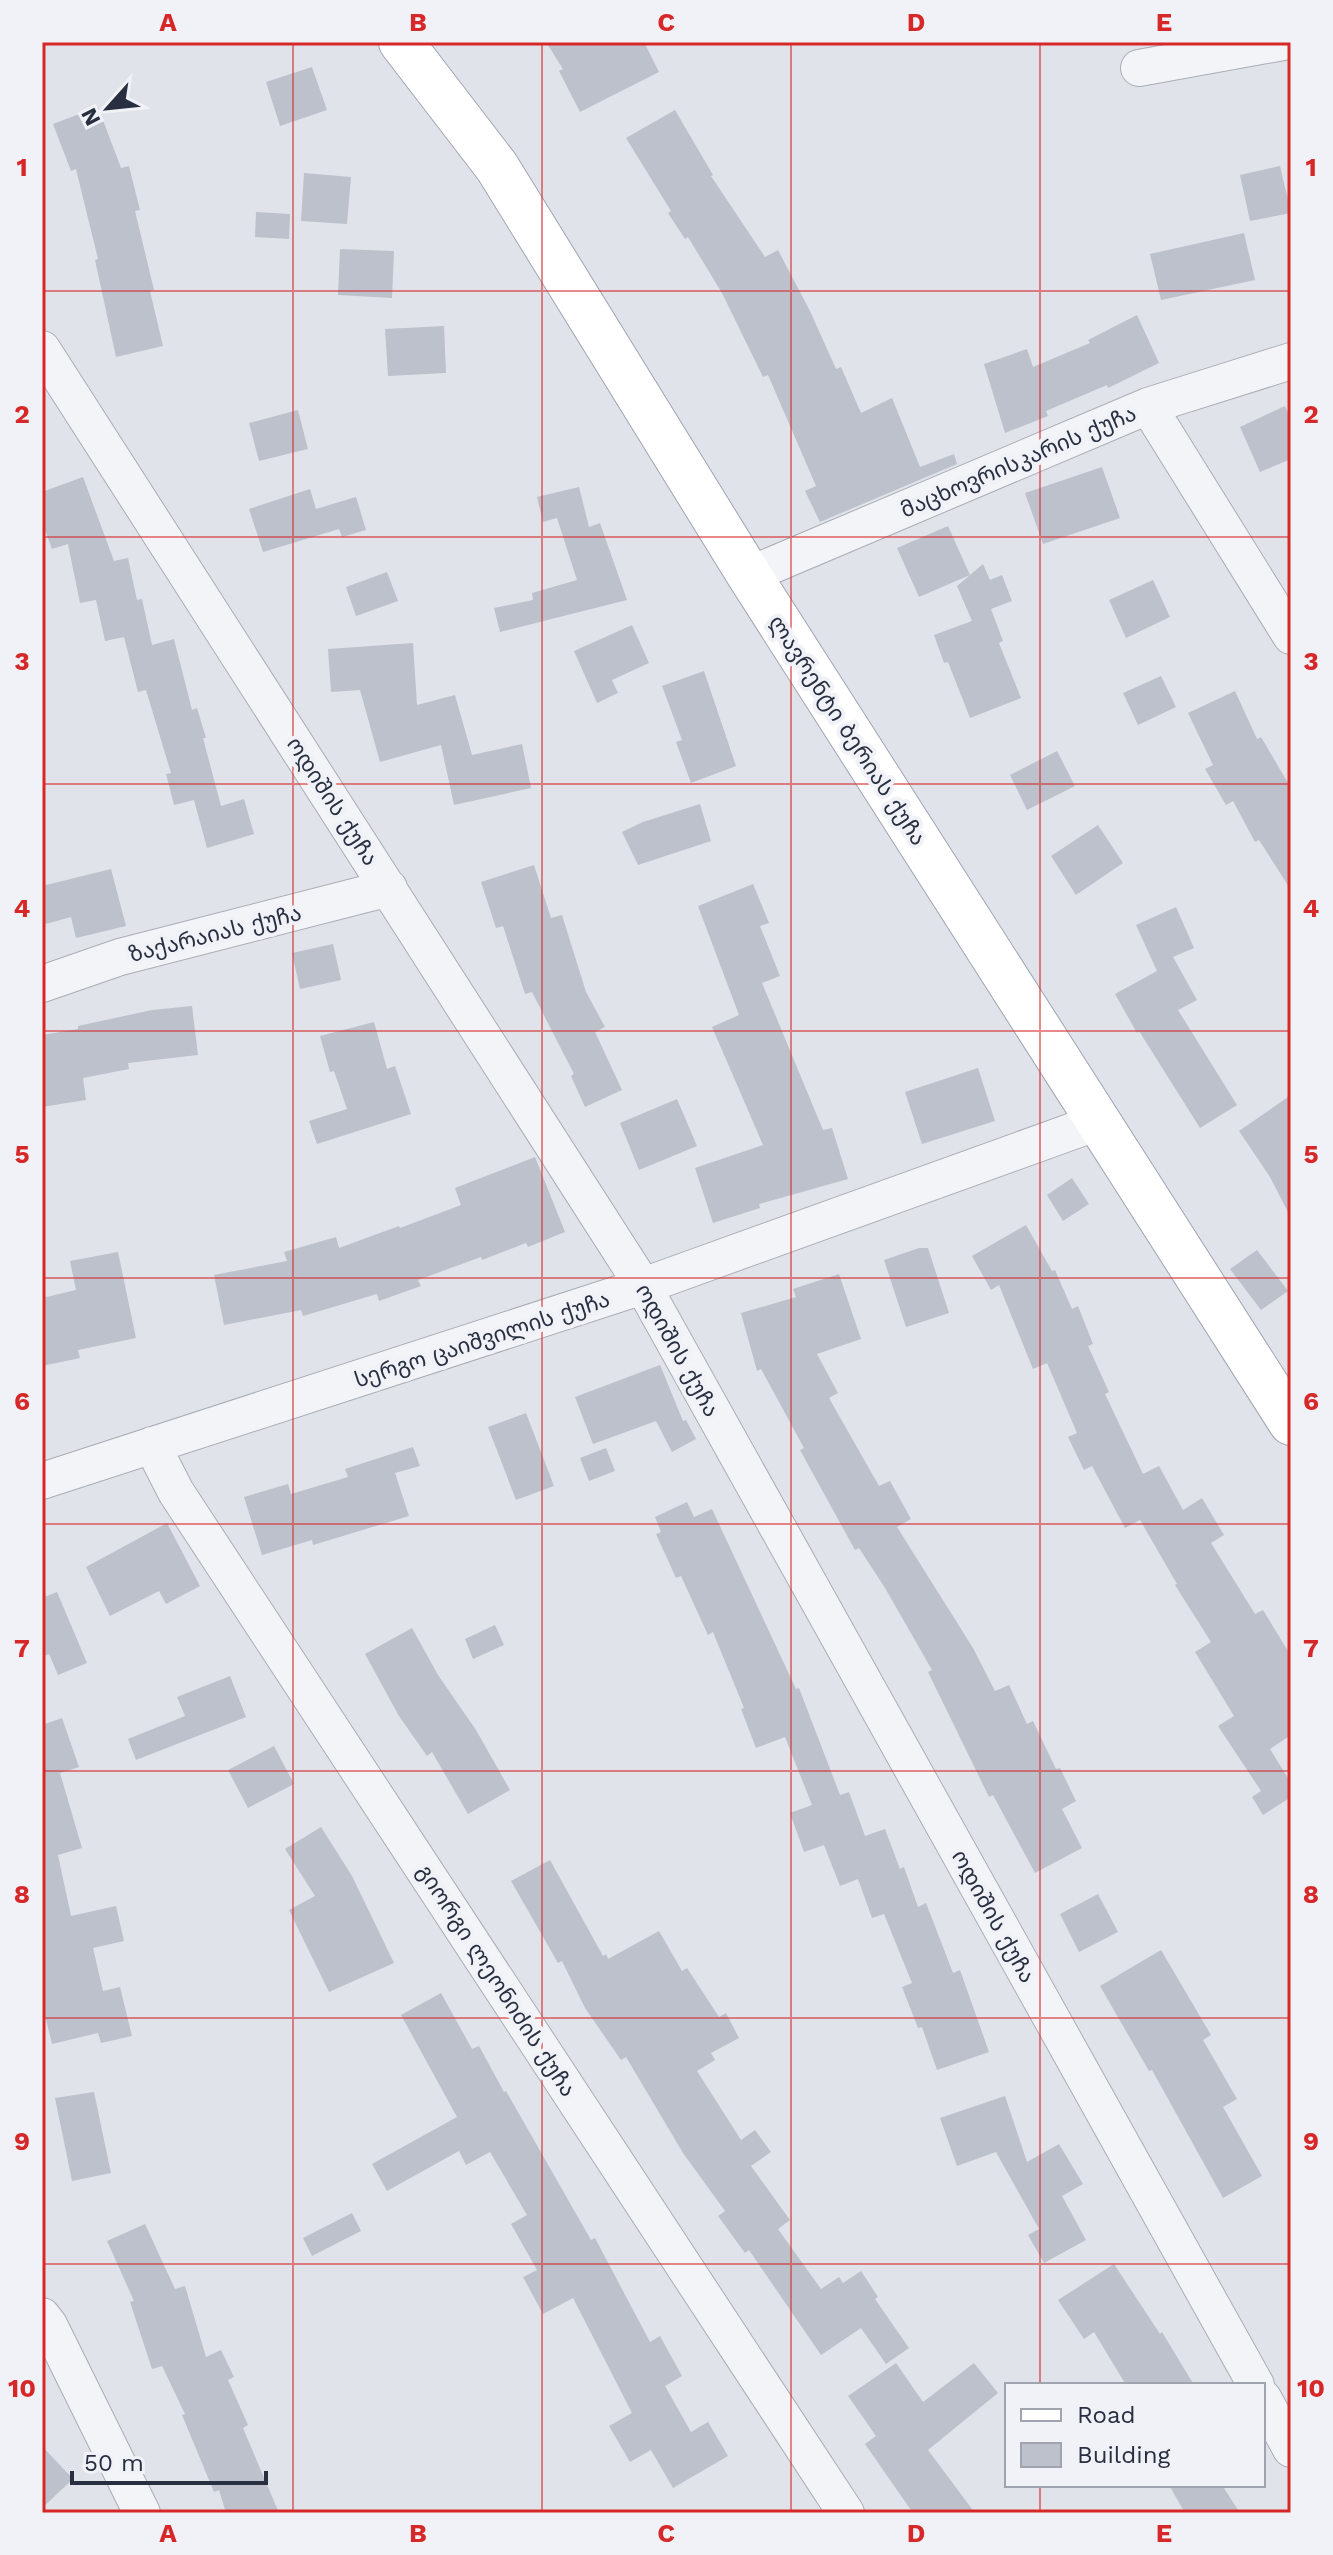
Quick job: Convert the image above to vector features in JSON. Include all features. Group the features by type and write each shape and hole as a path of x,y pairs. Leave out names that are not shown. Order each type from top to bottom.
{"main road":[{"name":"ლავრენტი ბერიას ქუჩა","path":"401,42 497,167 749,575 1291,1423"}],"street":[{"path":"1139,68 1198,50 1283,42"},
{"name":"ოდიშის ქუჩა","path":"42,349 643,1286 1255,2383"},
{"name":"მაცხოვრისკარის ქუჩა","path":"749,575 1148,406 1291,361"},
{"path":"1148,406 1291,636"},
{"name":"ზაქარაიას ქუჩა","path":"42,984 120,957 389,888"},
{"name":"სერგო ცაიშვილის ქუჩა","path":"42,1481 643,1286 1098,1122"},
{"name":"გიორგი ლეონიძის ქუჩა","path":"152,1445 176,1492 846,2513"},
{"path":"42,2316 142,2513"},
{"path":"1265,2402 1291,2449"}],"building":[{"path":"546,42 644,42 659,72 580,112 559,71 563,69"},
{"path":"312,67 327,110 280,126 266,82"},
{"path":"98,107 121,168 129,166 140,210 135,211 154,290 150,291 163,346 116,357 95,260 98,259 76,169 71,171 53,124"},
{"path":"675,110 711,176 765,257 778,250 836,369 841,367 861,413 892,398 920,467 954,454 957,464 820,522 805,491 816,486 768,375 763,377 722,293 688,237 685,239 668,213 671,211 626,138"},
{"path":"1280,166 1291,213 1250,221 1240,175"},
{"path":"304,173 351,177 347,224 301,221"},
{"path":"256,212 290,214 289,239 255,237"},
{"path":"1244,233 1255,280 1161,300 1150,254"},
{"path":"340,249 394,251 392,298 338,295"},
{"path":"1137,315 1159,363 1108,388 1107,385 1046,411 1048,416 1005,433 984,364 1027,349 1033,367 1090,343 1088,340"},
{"path":"444,326 446,373 388,376 385,329"},
{"path":"1285,406 1291,419 1291,459 1260,472 1240,427"},
{"path":"298,410 308,449 259,461 249,423"},
{"path":"1102,467 1120,518 1043,544 1025,493"},
{"path":"83,477 114,561 128,558 137,600 142,599 152,645 174,639 192,710 197,708 206,738 203,738 221,806 244,799 254,834 207,848 194,800 174,805 166,774 171,773 146,690 138,692 124,637 105,641 96,600 80,603 68,544 52,549 42,522 42,492"},
{"path":"579,487 589,527 600,523 627,600 500,632 494,608 533,600 532,593 577,580 557,518 543,522 537,497"},
{"path":"310,489 316,509 356,497 366,530 342,537 339,529 263,552 249,509"},
{"path":"948,526 970,575 919,597 897,548"},
{"path":"983,564 990,580 1002,575 1012,601 991,609 1003,641 999,643 1021,698 970,718 934,635 972,621 957,586"},
{"path":"387,572 398,601 356,616 346,587"},
{"path":"1153,580 1170,617 1126,638 1109,600"},
{"path":"632,625 649,663 612,680 618,693 597,703 574,651"},
{"path":"413,643 417,705 455,695 472,755 522,744 531,788 454,805 441,745 380,762 360,690 331,692 328,649"},
{"path":"704,671 736,766 691,783 676,742 682,740 662,686"},
{"path":"1161,676 1176,707 1138,725 1123,693"},
{"path":"1235,691 1257,739 1261,737 1291,788 1291,890 1259,840 1255,842 1233,801 1226,805 1205,769 1213,765 1188,713"},
{"path":"1057,751 1075,786 1027,810 1010,775"},
{"path":"700,804 711,841 638,865 622,832"},
{"path":"1098,825 1123,863 1076,895 1051,856"},
{"path":"534,865 551,918 562,915 586,992 605,1027 595,1032 622,1090 585,1107 571,1076 574,1074 532,992 525,994 503,926 496,928 481,882"},
{"path":"111,869 126,926 76,938 71,917 42,925 42,886"},
{"path":"753,884 769,923 760,926 780,976 762,983 823,1130 832,1128 848,1179 759,1204 760,1208 713,1223 695,1168 763,1145 712,1027 739,1015 698,906"},
{"path":"1176,907 1194,948 1173,957 1197,1000 1178,1010 1237,1105 1200,1128 1115,994 1157,971 1136,925"},
{"path":"333,944 341,980 300,989 292,953"},
{"path":"192,1006 198,1055 128,1063 129,1069 83,1078 86,1100 42,1107 42,1035 152,1010"},
{"path":"374,1022 387,1069 395,1066 411,1114 317,1144 309,1121 347,1109 334,1071 330,1072 320,1036"},
{"path":"978,1068 995,1121 922,1144 905,1092"},
{"path":"1291,1095 1291,1218 1270,1177 1239,1131"},
{"path":"677,1099 697,1146 639,1170 620,1123"},
{"path":"535,1157 565,1232 528,1247 526,1243 418,1280 421,1286 379,1301 377,1294 303,1316 301,1310 224,1325 214,1275 287,1261 284,1252 336,1237 339,1248 400,1228 461,1205 455,1188"},
{"path":"1072,1178 1089,1204 1063,1221 1047,1195"},
{"path":"1026,1225 1052,1271 1055,1270 1072,1309 1078,1306 1093,1344 1088,1346 1109,1392 1105,1394 1143,1474 1159,1466 1183,1510 1202,1498 1224,1535 1211,1543 1255,1614 1263,1610 1291,1656 1291,1735 1270,1749 1291,1783 1291,1797 1263,1815 1252,1797 1261,1791 1218,1726 1234,1716 1195,1652 1211,1642 1175,1585 1140,1520 1125,1528 1092,1466 1084,1470 1068,1437 1077,1433 1047,1363 1033,1369 999,1285 991,1290 972,1256"},
{"path":"928,1248 949,1313 906,1327 884,1260"},
{"path":"1257,1250 1288,1291 1261,1310 1230,1269"},
{"path":"118,1252 136,1338 78,1350 80,1358 42,1366 42,1298 76,1290 70,1261"},
{"path":"839,1274 861,1339 817,1354 838,1393 829,1398 879,1486 890,1481 911,1519 897,1527 973,1648 995,1691 1009,1685 1027,1724 1033,1721 1056,1769 1060,1768 1076,1801 1062,1809 1082,1848 1035,1873 993,1795 989,1797 928,1672 932,1670 885,1588 859,1548 855,1550 800,1450 804,1448 761,1369 757,1371 741,1313 796,1297 793,1289"},
{"path":"660,1365 683,1421 686,1420 696,1439 672,1452 656,1421 593,1444 575,1397"},
{"path":"526,1413 554,1486 516,1500 488,1427"},
{"path":"413,1447 420,1466 395,1473 409,1516 313,1545 312,1540 262,1555 244,1497 288,1484 291,1494 348,1477 345,1469"},
{"path":"606,1448 615,1471 589,1481 580,1458"},
{"path":"687,1502 694,1517 712,1509 796,1689 799,1688 840,1795 849,1792 865,1836 885,1829 900,1869 904,1867 918,1907 926,1903 953,1973 960,1970 989,2052 937,2070 922,2027 918,2028 902,1987 912,1983 884,1914 872,1918 858,1879 840,1886 824,1845 804,1852 790,1813 812,1805 785,1737 756,1748 741,1709 744,1708 713,1632 708,1635 681,1576 676,1578 656,1534 661,1532 655,1517"},
{"path":"167,1523 200,1586 166,1604 159,1591 110,1616 86,1567"},
{"path":"57,1592 87,1663 58,1675 49,1654 42,1657 42,1598"},
{"path":"495,1625 504,1645 473,1659 465,1639"},
{"path":"412,1628 510,1790 468,1814 432,1752 427,1756 399,1716 365,1654"},
{"path":"230,1676 246,1717 136,1760 128,1739 185,1716 177,1697"},
{"path":"62,1718 79,1767 60,1773 82,1848 58,1855 71,1916 116,1906 124,1941 93,1948 103,1991 120,1987 132,2036 101,2043 98,2033 52,2044 42,2003 42,1725"},
{"path":"274,1746 294,1784 248,1808 228,1770"},
{"path":"321,1827 352,1876 394,1963 329,1992 289,1910 315,1896 285,1849"},
{"path":"550,1860 603,1956 606,1954 608,1959 659,1931 682,1971 687,1968 719,2017 726,2013 739,2038 711,2053 715,2060 697,2071 741,2140 755,2130 771,2152 751,2166 790,2220 778,2229 821,2289 839,2277 843,2283 861,2271 878,2297 875,2299 909,2348 886,2364 861,2328 821,2355 749,2250 745,2253 718,2216 725,2211 683,2153 626,2057 621,2060 585,2008 562,1961 558,1963 511,1881"},
{"path":"1098,1894 1118,1932 1079,1952 1060,1914"},
{"path":"1161,1950 1211,2035 1203,2040 1237,2099 1223,2107 1262,2176 1223,2198 1152,2070 1149,2071 1100,1986"},
{"path":"441,1993 472,2049 479,2046 591,2240 595,2238 650,2342 660,2336 682,2376 665,2386 691,2432 708,2422 728,2456 673,2488 651,2450 630,2462 609,2426 632,2413 573,2298 543,2314 523,2277 537,2270 511,2224 527,2215 490,2152 466,2165 459,2151 387,2191 372,2164 457,2117 401,2015"},
{"path":"94,2092 111,2173 72,2181 55,2098"},
{"path":"1005,2096 1027,2162 1059,2144 1083,2184 1062,2196 1086,2240 1044,2263 1028,2235 1039,2229 996,2152 957,2166 940,2118"},
{"path":"352,2213 361,2231 312,2256 303,2238"},
{"path":"145,2224 175,2289 185,2286 206,2357 221,2350 234,2377 228,2380 248,2425 243,2428 279,2513 226,2513 219,2490 214,2492 182,2415 185,2414 162,2366 152,2369 130,2302 134,2301 107,2241"},
{"path":"1114,2264 1160,2334 1162,2332 1193,2383 1125,2383 1094,2332 1084,2339 1058,2300"},
{"path":"896,2363 923,2402 974,2363 998,2393 928,2450 975,2513 913,2513 865,2444 876,2436 848,2396"},
{"path":"42,2446 73,2479 42,2508"},
{"path":"1170,2487 1223,2487 1240,2513 1185,2513"}]}
